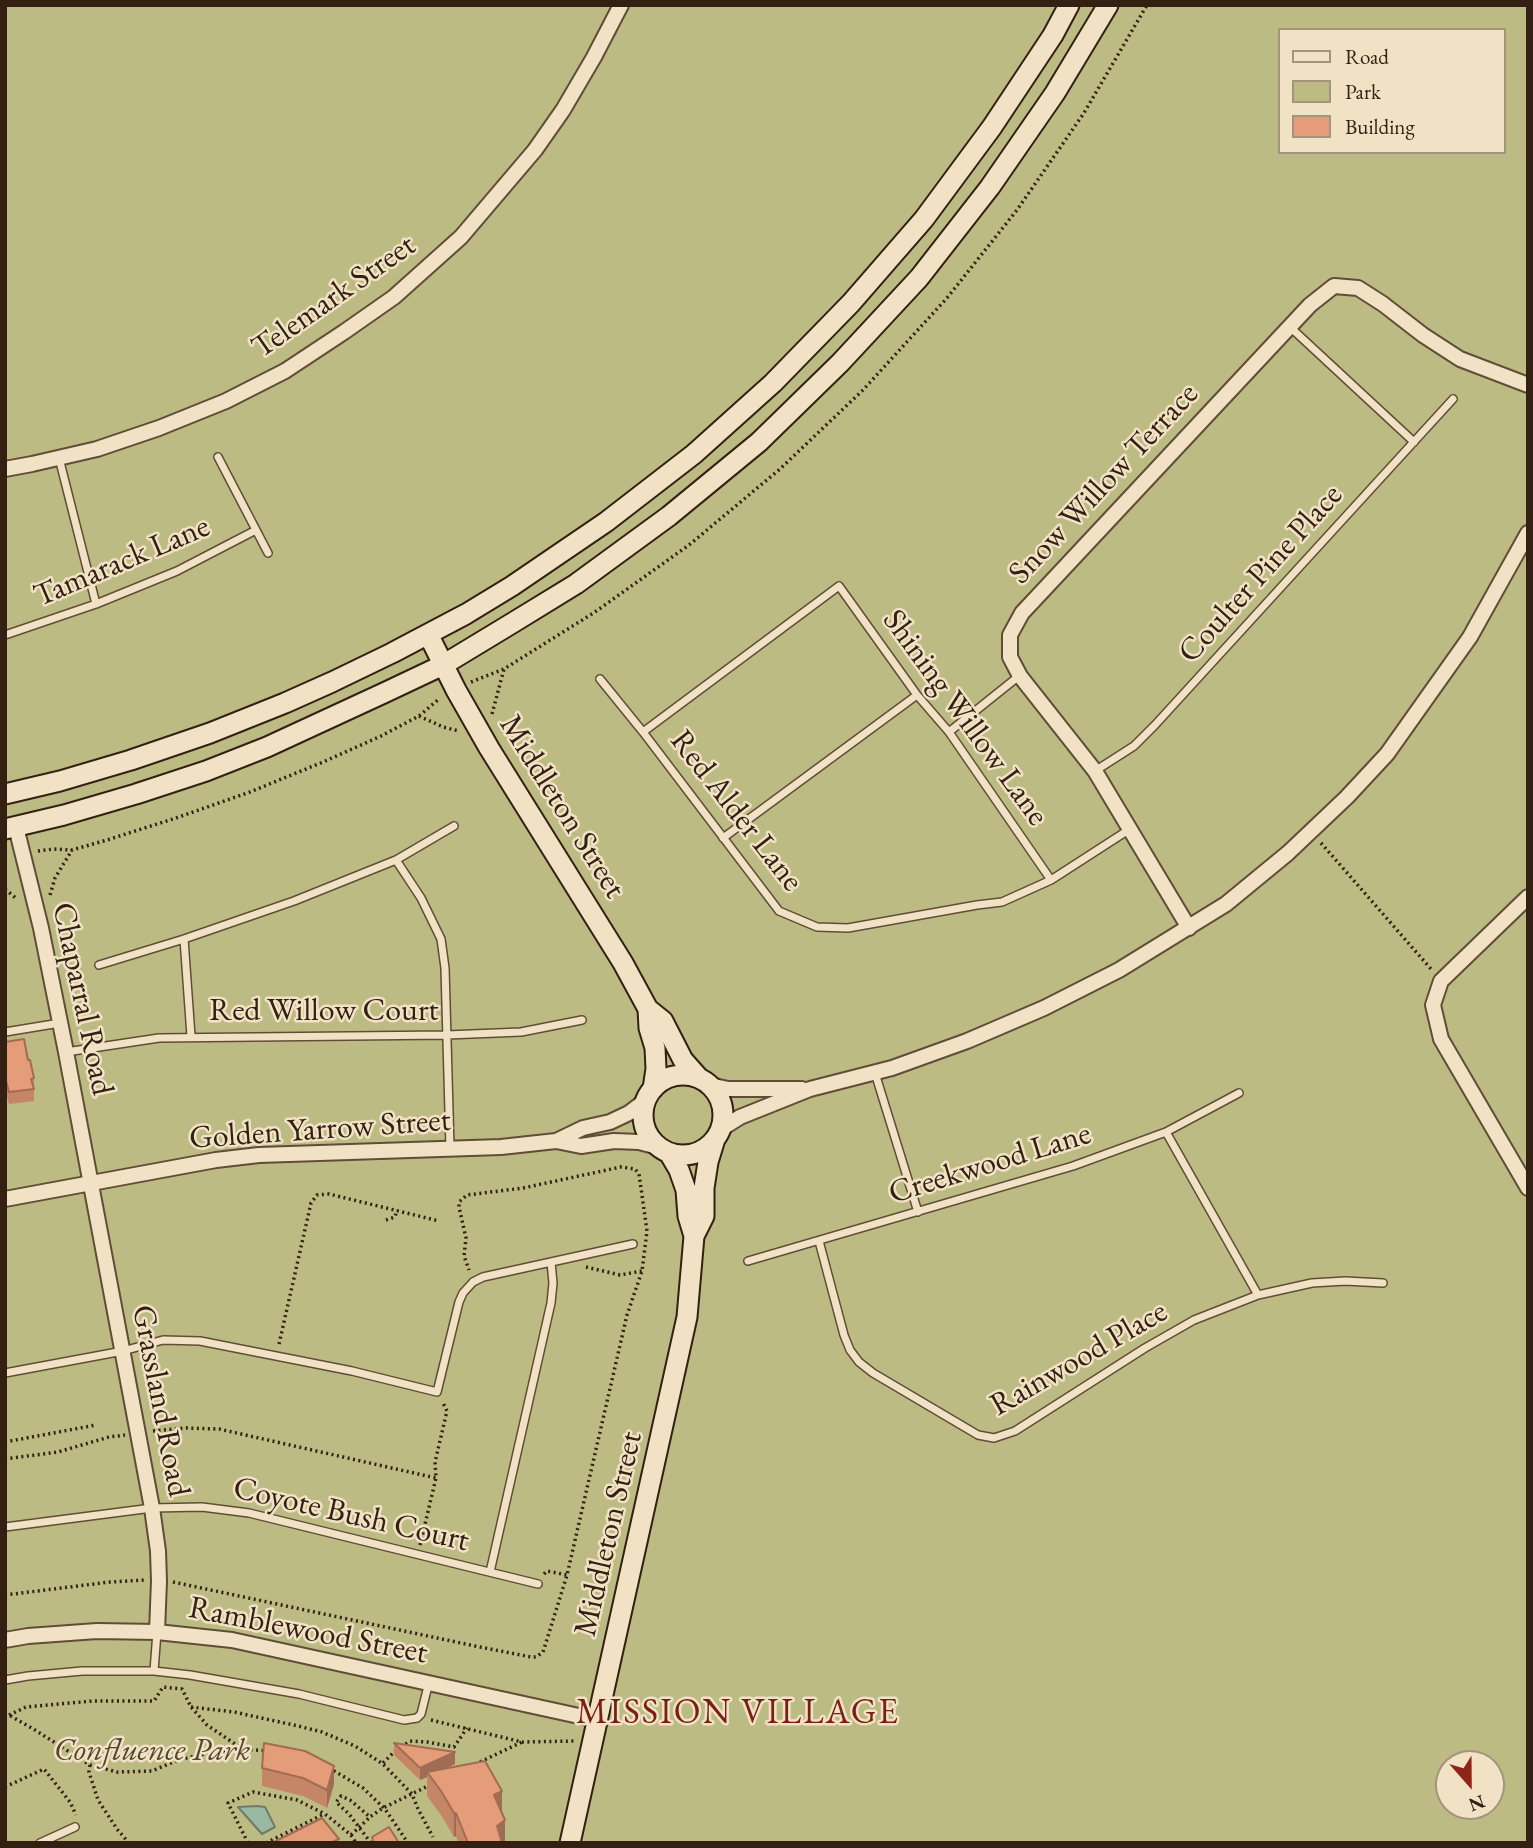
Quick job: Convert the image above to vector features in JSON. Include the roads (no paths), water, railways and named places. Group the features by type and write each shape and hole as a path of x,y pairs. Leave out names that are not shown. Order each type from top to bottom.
{"street":[{"name":"Telemark Street","path":"5,468 97,449 226,401 285,371 394,297 461,237 535,150 594,57 621,5"},
{"path":"5,794 131,760 210,733 297,698 428,634 512,586 606,522 694,454 773,383 851,303 924,219 992,127 1069,5"},
{"path":"11,828 136,794 206,771 267,747 443,665 576,584 668,516 759,442 840,363 919,278 990,187 1055,93 1108,5"},
{"name":"Snow Willow Terrace","path":"1189,928 1096,771 1020,676 1010,657 1010,635 1021,613 1311,305 1334,286 1358,288 1460,359 1528,386"},
{"path":"810,1089 728,1089 687,1075 674,1076 662,1080 649,1094 643,1112 644,1125 649,1137 663,1149 682,1155 695,1154 706,1148 718,1134 740,1117 810,1089 892,1068 1044,1009 1119,970 1226,904 1288,853 1347,797 1387,754 1470,637 1528,533"},
{"name":"Middleton Street","path":"428,634 489,748 649,1009 663,1021 684,1060 705,1082"},
{"name":"Chaparral Road","path":"11,828 41,928 90,1182"},
{"path":"1528,897 1441,981 1433,1004 1441,1039 1528,1188"},
{"name":"Middleton Street","path":"649,1009 649,1028 655,1048 656,1069 649,1094"},
{"path":"705,1082 718,1095 722,1106 723,1118 718,1134"},
{"name":"Golden Yarrow Street","path":"5,1199 216,1160 258,1155 501,1147 556,1140 629,1113 649,1094"},
{"name":"Middleton Street","path":"570,1843 687,1317 694,1236 704,1216 708,1162 718,1134"},
{"name":"Golden Yarrow Street","path":"556,1140 580,1146 614,1141 639,1142 663,1149"},
{"name":"Middleton Street","path":"663,1149 679,1170 686,1190 688,1216 694,1236"},
{"name":"Grassland Road","path":"90,1182 152,1508 158,1551 157,1632"},
{"name":"Ramblewood Street","path":"5,1640 97,1631 157,1632 232,1640 597,1720"}],"lane":[{"path":"1290,327 1415,442"},
{"name":"Coulter Pine Place","path":"1096,771 1134,746 1155,725 1453,399"},
{"path":"218,457 268,553"},
{"path":"59,458 96,604"},
{"name":"Tamarack Lane","path":"5,635 96,604 177,571 256,530"},
{"name":"Shining Willow Lane","path":"643,732 839,586 917,695 949,732 1051,880"},
{"path":"949,732 1020,676"},
{"name":"Red Alder Lane","path":"600,679 779,911 817,927 848,928 1002,902 1051,880 1130,829"},
{"path":"723,838 917,695"},
{"path":"99,965 294,901 396,860 454,826"},
{"path":"396,860 421,898 441,939 445,968 450,1149"},
{"path":"184,939 191,1036"},
{"name":"Red Willow Court","path":"66,1052 191,1036 447,1035 521,1031 582,1020"},
{"path":"5,1032 60,1022"},
{"path":"874,1072 918,1212"},
{"name":"Creekwood Lane","path":"748,1262 1073,1166 1166,1132 1239,1093"},
{"path":"1166,1132 1258,1294"},
{"name":"Rainwood Place","path":"819,1241 844,1335 859,1362 873,1373 978,1434 994,1438 1015,1431 1144,1348 1195,1320 1258,1294 1312,1283 1383,1283"},
{"path":"5,1373 123,1351 163,1340 200,1341 352,1371 437,1392 460,1301 473,1282 483,1277 634,1244"},
{"path":"490,1572 551,1303 551,1262"},
{"name":"Coyote Bush Court","path":"5,1527 152,1508 202,1507 248,1513 538,1584"},
{"path":"154,1671 157,1632"},
{"path":"5,1680 82,1671 154,1671 245,1683 404,1720 419,1717 429,1682"},
{"path":"40,1843 75,1827"}],"district":[{"name":"MISSION VILLAGE","path":"738,1713"}],"park label":[{"name":"Confluence Park","path":"152,1751"}]}
